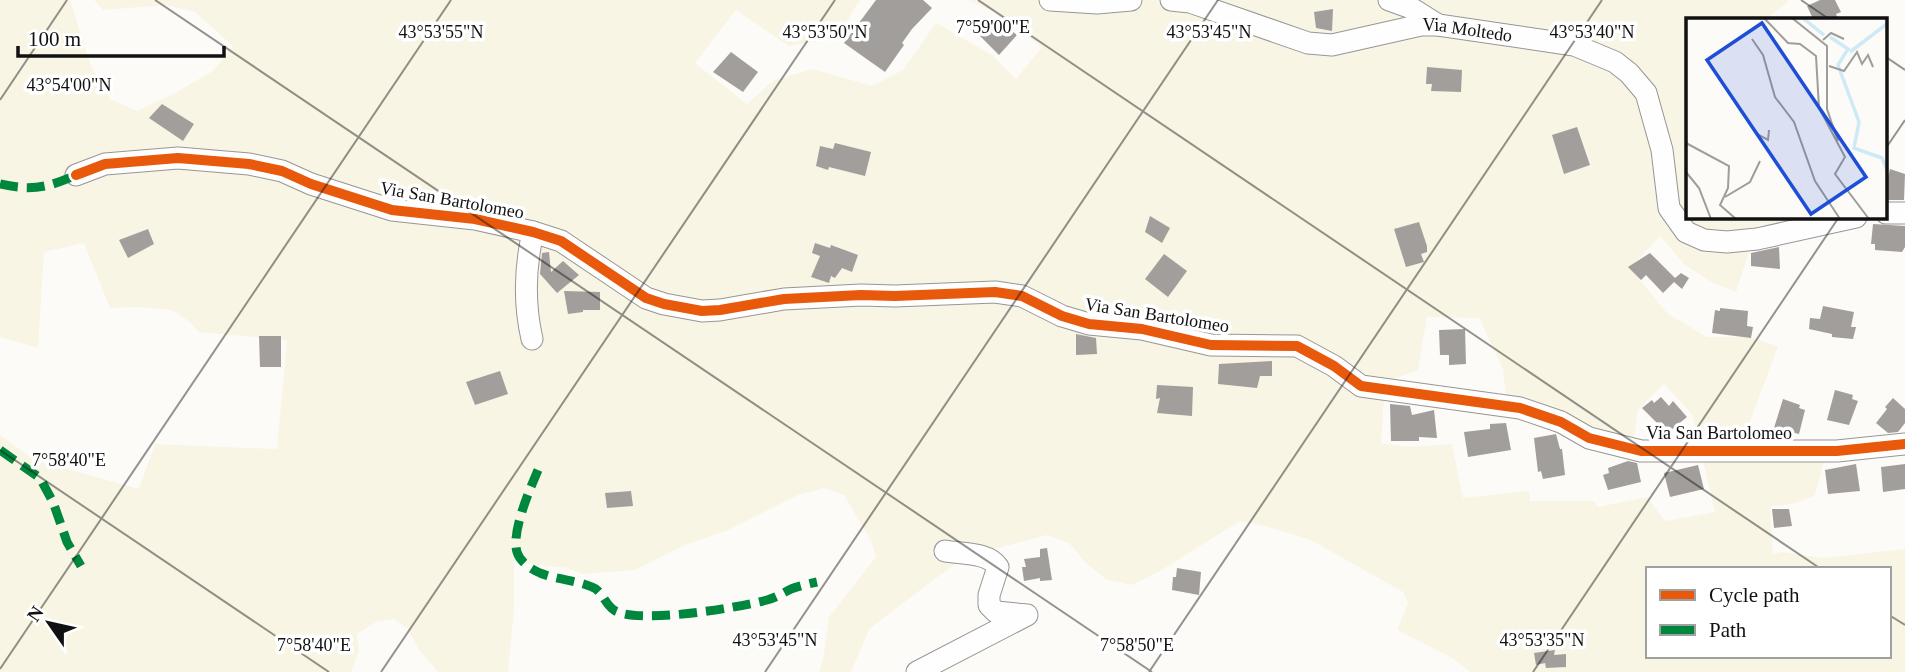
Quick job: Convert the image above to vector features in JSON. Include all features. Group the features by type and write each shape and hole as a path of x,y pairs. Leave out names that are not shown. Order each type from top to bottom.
{"street":[{"path":"1050,0 1097,3 1131,0"},
{"name":"Via Moltedo","path":"1171,0 1190,2 1308,43 1332,46 1422,25 1574,45 1615,62 1629,73 1646,93 1662,150 1669,208 1686,232 1704,240 1727,242 1757,239 1847,219"},
{"path":"1375,0 1379,4 1387,32"},
{"path":"1389,0 1411,8 1438,25"},
{"name":"Via San Bartolomeo","path":"76,175 105,164 178,158 249,164 282,171 311,184 392,210 475,219 561,241 646,298 679,308 702,311 784,299 1006,293 1022,296 1062,316 1089,324 1142,329 1211,345 1297,346 1334,366 1361,386 1520,408 1561,422 1589,438 1641,451 1837,451 1905,444"},
{"path":"532,339 528,322 527,282 533,232"},
{"path":"917,672 1027,615 996,612 989,605 989,595 998,567 994,561 987,557 945,551"}],"shaded area":[{"path":"0,0 70,0 91,66 110,99 137,111 213,71 233,46 195,12 166,5 103,10 94,0 860,0 836,38 789,46 736,10 695,63 747,104 774,80 813,69 872,86 903,70 936,23 992,55 1016,79 1042,47 997,13 968,0 1787,0 1789,1 1767,18 1686,18 1686,219 1816,219 1790,224 1758,225 1736,292 1713,283 1684,264 1660,236 1630,268 1667,313 1707,337 1748,337 1778,346 1744,438 1828,446 1815,495 1797,503 1770,507 1773,554 1782,552 1822,558 1905,549 1905,672 1470,672 1454,659 1397,630 1408,603 1403,592 1311,540 1240,521 1160,571 1132,585 1107,580 1085,562 1069,543 1047,535 964,557 870,628 851,672 819,672 829,617 876,557 871,541 844,495 824,488 798,495 728,530 685,545 635,570 583,574 568,568 514,562 514,609 508,672 438,672 419,650 408,629 394,619 376,622 357,634 359,650 351,672 0,672 0,435 35,460 139,489 155,444 277,449 287,340 199,332 172,310 110,308 84,243 44,252 38,348 0,337","holes":["1427,317 1479,318 1503,369 1506,397 1606,437 1634,438 1638,410 1664,384 1692,414 1715,512 1665,521 1647,497 1598,507 1594,501 1530,501 1529,491 1463,498 1452,444 1409,447 1381,443 1385,382 1418,370"]}],"building":[{"path":"876,0 923,0 932,8 912,29 885,72 844,43"},
{"path":"1820,0 1835,0 1841,12 1836,14 1838,18 1813,18 1807,6"},
{"path":"1333,9 1332,31 1316,28 1314,12"},
{"path":"994,17 1017,35 999,55 977,33"},
{"path":"731,52 758,72 743,92 713,72"},
{"path":"1427,67 1462,70 1461,92 1431,91 1432,84 1426,84"},
{"path":"162,104 194,124 183,141 149,118"},
{"path":"1577,127 1590,165 1564,174 1552,135"},
{"path":"835,143 871,152 865,176 816,166 820,146 833,149"},
{"path":"1890,169 1905,174 1904,200 1888,200"},
{"path":"1150,216 1170,228 1162,243 1145,232"},
{"path":"1419,222 1427,252 1421,254 1424,262 1406,267 1394,229"},
{"path":"1873,224 1905,226 1905,247 1902,252 1875,250 1875,244 1871,244"},
{"path":"148,229 154,244 128,258 119,240"},
{"path":"815,243 830,248 831,245 858,255 852,272 842,268 835,278 831,276 829,283 811,277 820,256 812,253"},
{"path":"1779,247 1780,269 1751,266 1751,253"},
{"path":"549,252 551,272 563,261 579,275 557,293 540,274 542,253"},
{"path":"1650,253 1675,278 1681,273 1689,278 1682,289 1674,282 1663,293 1646,275 1641,280 1628,267"},
{"path":"1164,254 1187,271 1168,297 1145,279"},
{"path":"564,291 600,292 600,310 583,310 568,314"},
{"path":"1823,306 1854,312 1851,327 1856,327 1853,339 1832,337 1832,334 1809,329 1810,318 1820,319"},
{"path":"1720,308 1748,311 1747,326 1753,327 1751,338 1712,333 1715,310 1720,311"},
{"path":"1465,329 1466,364 1449,365 1449,355 1440,355 1439,330"},
{"path":"1076,334 1096,338 1097,354 1076,355"},
{"path":"259,336 281,336 281,367 260,367"},
{"path":"1272,361 1272,376 1260,376 1257,388 1218,384 1219,364"},
{"path":"500,371 508,394 475,405 466,382"},
{"path":"1157,385 1193,387 1192,416 1157,413 1160,398 1156,399"},
{"path":"1835,390 1853,395 1852,399 1858,401 1849,425 1827,420"},
{"path":"1661,397 1669,406 1673,401 1687,417 1670,431 1661,422 1659,425 1642,408"},
{"path":"1893,398 1905,409 1905,423 1898,432 1888,433 1876,423"},
{"path":"1783,399 1800,405 1799,408 1805,410 1799,434 1774,428"},
{"path":"1390,404 1410,406 1412,415 1434,410 1437,438 1419,437 1419,441 1391,441"},
{"path":"1506,423 1511,450 1468,457 1464,432 1490,429 1490,424"},
{"path":"1556,434 1562,449 1565,475 1543,479 1541,471 1538,472 1534,438"},
{"path":"1628,461 1637,463 1641,482 1608,490 1603,475 1609,473 1608,468"},
{"path":"1856,464 1860,491 1828,494 1825,470"},
{"path":"1905,464 1905,489 1883,492 1881,467"},
{"path":"1698,465 1704,489 1670,497 1664,473"},
{"path":"631,491 633,506 607,508 605,493"},
{"path":"1772,509 1789,509 1792,526 1774,528"},
{"path":"1047,548 1052,580 1040,581 1040,578 1024,581 1024,559 1040,557 1040,549"},
{"path":"1177,568 1201,572 1199,595 1172,590"},
{"path":"1555,650 1554,655 1566,654 1566,667 1546,668 1545,663 1536,665 1534,653"}],"marked path":[{"path":"0,184 39,187 76,175"},
{"path":"0,450 40,478 53,502 67,542 81,566"},
{"path":"538,470 519,522 516,544 518,556 526,565 540,573 596,589 610,607 618,612 648,616 735,607 767,600 791,589 817,582"}],"cycle path":[{"path":"76,175 105,164 178,158 249,164 282,171 311,184 392,210 475,219 561,241 646,298 702,311 784,299 861,295 995,292 1022,296 1062,316 1089,324 1142,329 1211,345 1297,346 1334,366 1361,386 1520,408 1561,422 1589,438 1641,451 1837,451 1905,444"}]}
